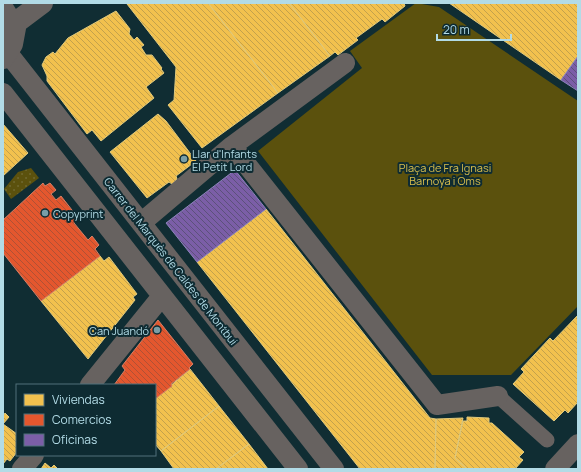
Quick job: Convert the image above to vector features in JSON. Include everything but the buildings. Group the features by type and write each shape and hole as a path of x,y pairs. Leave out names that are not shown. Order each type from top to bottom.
{"street":[{"path":"5,55 13,39 8,16 42,3"},
{"name":"Carrer del Marquès de Caldes de Montbui","path":"5,55 141,222 334,469"},
{"path":"141,222 232,146 345,63"},
{"path":"3,93 298,469"},
{"path":"232,146 436,405 498,396 547,440"},
{"path":"91,384 162,296"},
{"path":"555,469 578,444"},
{"path":"22,469 33,456"}],"green space":[{"name":"Plaça de Fra Ignasi Barnoya i Oms","path":"416,3 439,7 578,101 578,306 511,375 432,375 258,151 362,68 350,51"},
{"path":"31,168 39,178 11,199 4,189 18,172"}],"place":[{"name":"Llar d'Infants El Petit Lord","path":"184,159"},
{"name":"Copyprint","path":"45,213"},
{"name":"Can Juandó","path":"157,330"}]}
